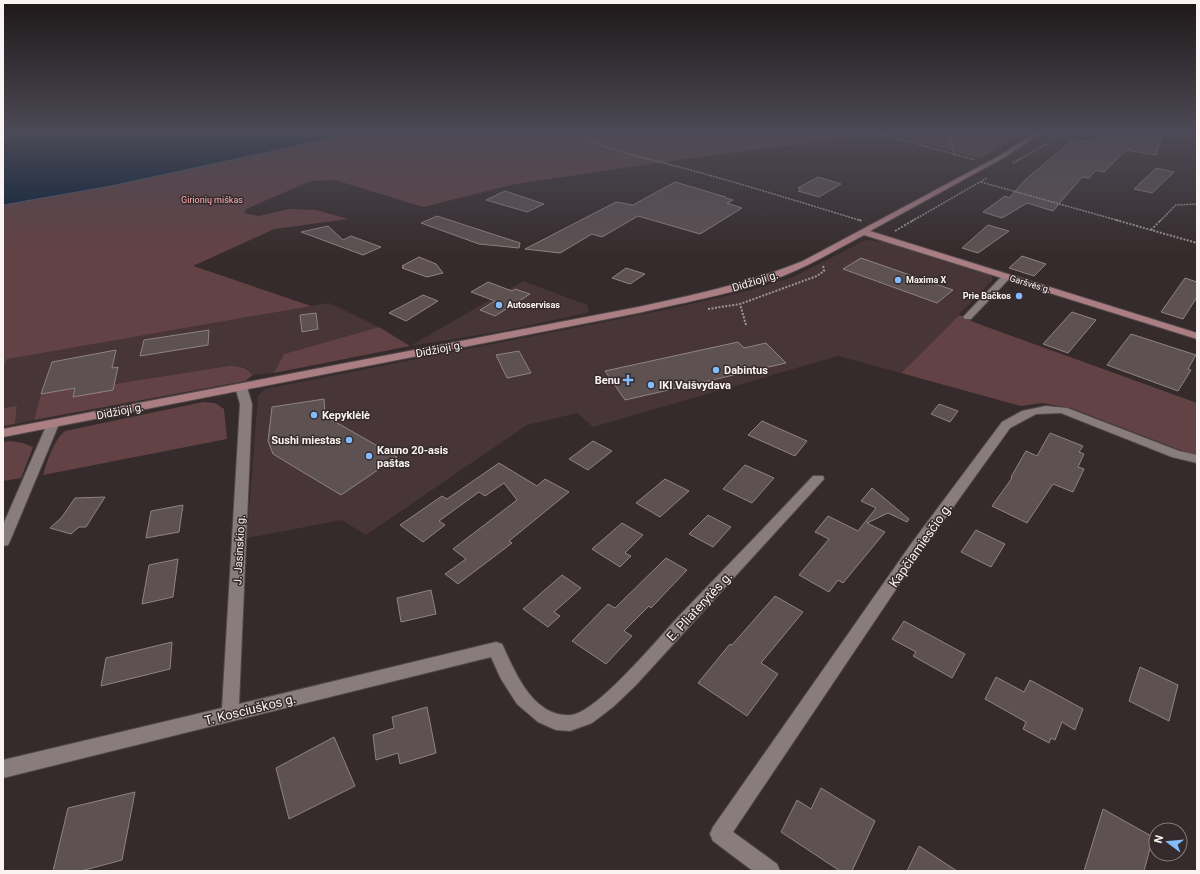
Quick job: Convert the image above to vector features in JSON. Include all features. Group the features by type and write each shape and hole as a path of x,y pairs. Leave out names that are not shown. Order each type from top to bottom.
{"main road":[{"name":"Didžioji g.","path":"3,433 709,295 779,274 806,263 971,174"},
{"name":"Garšvės g.","path":"864,232 1197,336"}],"street":[{"path":"968,317 1006,277"},
{"name":"J. Jasinskio g.","path":"230,714 246,404 241,387"},
{"name":"Kapčiamiesčio g.","path":"770,871 720,834 916,548 1006,426 1028,412 1045,408 1063,410 1176,454 1197,459"},
{"path":"3,541 53,424"},
{"name":"E. Pliaterytės g.","path":"496,649 506,674 525,702 546,717 562,723 572,724 593,713 628,682 818,479"},
{"name":"T. Kosciuškos g.","path":"3,769 496,649"}],"path":[{"path":"703,174 876,225"},
{"path":"980,182 1197,243"},
{"path":"1151,230 1176,205 1197,204"},
{"path":"708,309 740,304 817,276 824,271 823,265 828,262"},
{"path":"740,304 746,325"}],"shaded area":[{"path":"866,240 884,242 989,274 992,277 992,281 901,373 838,356 593,427 577,413 527,425 366,535 342,520 247,538 258,396 265,389 674,308 747,291 793,277"},
{"path":"3,250 193,266 311,306 329,303 379,327 284,354 274,373 253,375 248,369 239,366 228,366 114,384 73,397 75,388 41,394 34,420 15,424 17,406 3,408"},
{"path":"523,281 587,305 589,311 586,313 503,331 410,346"}],"green space":[{"name":"Girionių miškas","path":"168,174 585,174 515,184 423,207 335,180 311,181 246,209 244,213 259,216 289,209 316,210 348,219 274,229 193,266 311,306 7,359 3,367 3,205 111,186"},
{"path":"959,315 976,323 1197,403 1197,455 1188,453 1071,408 1042,403 1021,406 901,373"},
{"path":"379,327 410,346 274,373 284,354"},
{"path":"228,366 242,367 253,375 245,381 34,420 41,394 75,388 73,397 114,384"},
{"path":"203,402 215,403 224,409 227,439 43,475 54,445 65,431"},
{"path":"17,406 15,424 3,426 3,408"},
{"path":"10,441 23,443 33,447 21,478 3,481 3,442"}],"water":[{"path":"3,174 168,174 111,186 3,205"}],"building":[{"path":"1032,174 1093,174 1089,178 1082,177 1053,211 1027,203 1002,218 983,212 1005,196 1009,198"},
{"path":"1150,174 1172,174 1152,193 1134,189"},
{"path":"818,177 841,184 819,197 798,191 801,189 798,188"},
{"path":"675,182 726,197 725,198 733,200 727,203 742,208 700,234 638,216 602,237 592,234 560,253 525,249 616,202 633,205"},
{"path":"505,191 544,204 527,212 486,200"},
{"path":"437,216 520,243 519,248 479,244 421,223"},
{"path":"988,225 1009,231 978,253 962,248"},
{"path":"328,226 343,240 351,236 381,247 363,255 301,232"},
{"path":"1022,256 1046,264 1034,276 1009,268"},
{"path":"419,257 436,264 443,273 427,277 402,268 404,267 402,266"},
{"name":"Maxima X","path":"861,258 953,290 937,303 843,269"},
{"path":"626,268 645,274 630,284 612,278"},
{"path":"1185,278 1197,282 1197,297 1183,319 1161,312"},
{"path":"488,282 512,291 515,289 530,294 495,316 480,310 495,301 471,292"},
{"path":"423,295 438,301 406,321 389,313"},
{"path":"1072,312 1096,320 1068,353 1043,344"},
{"path":"316,313 318,329 302,332 300,315"},
{"path":"209,330 208,345 140,356 144,340"},
{"path":"1131,334 1196,355 1188,369 1191,370 1178,391 1107,365"},
{"name":"IKI Vaišvydava","path":"738,342 744,348 766,343 786,363 625,400 605,371"},
{"path":"116,350 112,368 118,367 113,390 73,397 75,388 41,394 52,362"},
{"path":"519,351 531,373 507,378 496,355"},
{"path":"324,399 325,416 397,457 341,495 273,454 268,441 272,407"},
{"path":"939,404 958,411 950,422 931,414"},
{"path":"762,421 807,441 795,456 748,435"},
{"path":"1050,433 1083,446 1079,452 1084,454 1078,467 1084,469 1073,492 1053,484 1027,523 992,506 1012,478 1011,477 1026,451 1037,456"},
{"path":"593,441 612,451 588,470 569,459"},
{"path":"499,463 537,486 545,479 569,492 509,541 512,543 458,584 445,574 466,559 453,549 517,500 504,483 485,496 479,492 439,521 445,525 423,542 400,525 442,496 447,499"},
{"path":"745,465 774,478 752,503 723,489"},
{"path":"665,479 689,491 660,517 636,503"},
{"path":"872,488 909,519 907,522 888,513 867,523 885,532 843,583 838,580 829,592 799,575 829,539 815,532 828,516 858,531 876,508 861,501"},
{"path":"105,497 86,527 79,527 71,534 50,528 62,517 75,498"},
{"path":"183,505 179,532 146,538 151,511"},
{"path":"708,515 731,527 713,547 689,534"},
{"path":"622,523 643,535 625,553 631,556 620,567 592,549"},
{"path":"976,530 1005,544 991,567 961,552"},
{"path":"666,558 687,570 651,608 649,606 624,631 632,636 606,664 572,641 608,604 615,608"},
{"path":"178,559 173,597 142,604 149,565"},
{"path":"562,575 581,588 554,612 560,616 548,627 523,609"},
{"path":"431,590 436,614 401,622 397,598"},
{"path":"775,596 803,612 761,663 778,674 747,716 698,683 730,644 732,645"},
{"path":"904,621 965,654 952,678 913,656 916,652 892,639"},
{"path":"172,642 170,669 101,686 106,658"},
{"path":"1140,667 1178,685 1169,721 1129,701"},
{"path":"996,677 1024,692 1030,680 1083,709 1075,730 1062,722 1055,740 1051,738 1049,743 1023,729 1026,722 985,699"},
{"path":"427,707 436,753 400,764 398,753 376,760 373,735 394,728 392,717"},
{"path":"334,737 355,786 289,819 276,768"},
{"path":"821,788 875,821 852,871 840,871 781,832 797,800 811,809"},
{"path":"135,792 122,860 81,871 53,871 68,808"},
{"path":"1103,809 1148,834 1148,856 1144,871 1084,871"},
{"path":"919,846 957,871 907,871"}],"place":[{"name":"Maxima X","path":"898,280"},
{"name":"Prie Bačkos","path":"1019,296"},
{"name":"Autoservisas","path":"499,305"},
{"name":"Dabintus","path":"716,370"},
{"name":"Benu","path":"628,380"},
{"name":"IKI Vaišvydava","path":"651,385"},
{"name":"Kepyklėlė","path":"314,415"},
{"name":"Sushi miestas","path":"349,440"},
{"name":"Kauno 20-asis paštas","path":"369,456"}]}
